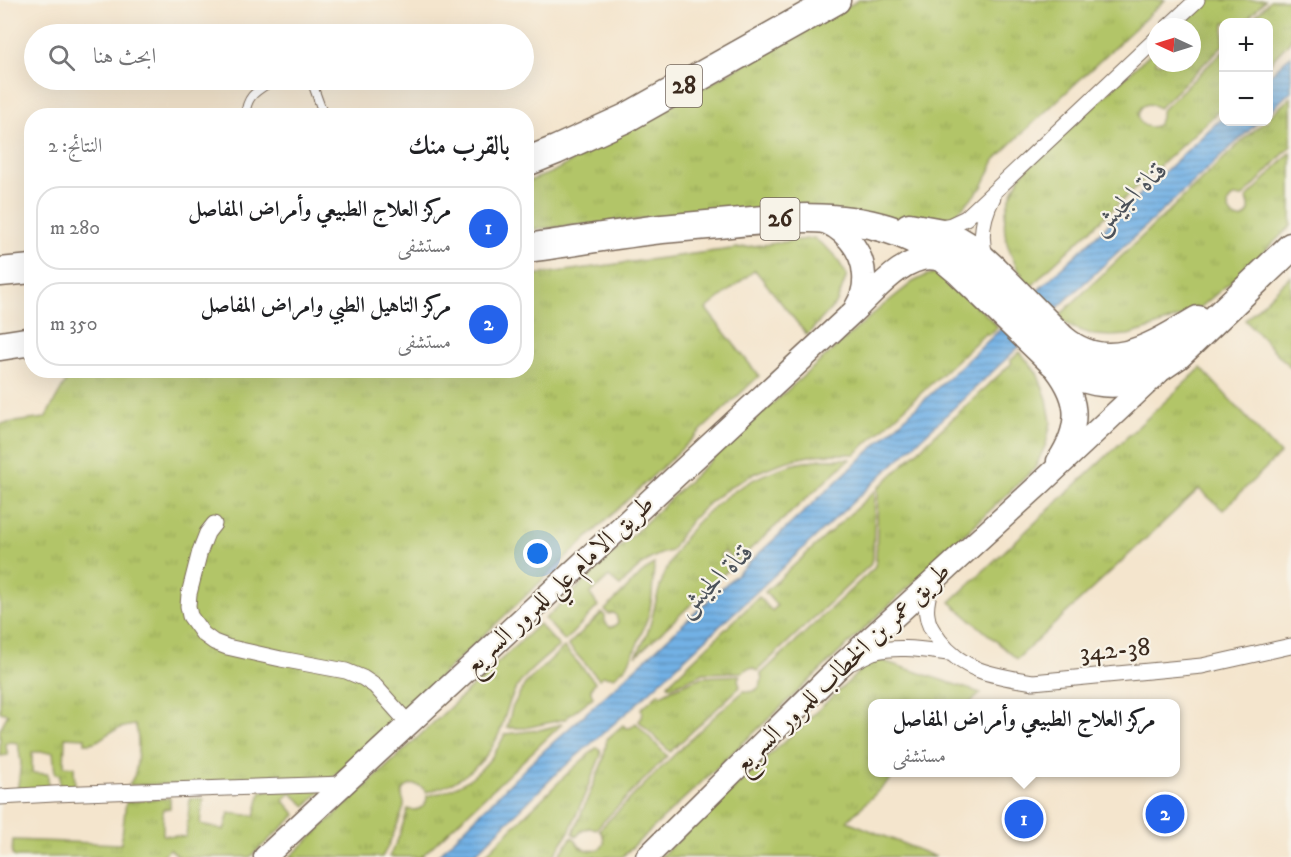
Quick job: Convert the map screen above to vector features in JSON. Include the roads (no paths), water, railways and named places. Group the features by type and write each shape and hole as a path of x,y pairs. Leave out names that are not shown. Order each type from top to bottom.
{"highway":[{"name":"28","path":"534,159 626,118 836,0"},
{"name":"طريق عمر بن الخطاب للمرور السريع","path":"534,247 660,229 762,220 807,218 849,220 889,229 911,238 944,257 960,271 1012,306 1064,370 1102,383 1130,381 1160,368 1178,355 1282,255"},
{"path":"849,220 916,228 942,233 959,241 978,254 991,267 1012,306"},
{"path":"1042,341 1072,347 1083,353 1107,357 1134,354 1198,320 1244,287 1282,255"},
{"path":"0,272 24,270"},
{"path":"0,346 24,342"}],"main road":[{"name":"طريق الامام علي للمرور السريع","path":"807,218 823,221 843,233 858,254 865,277 860,300 852,314"},
{"name":"طريق الامام علي للمرور السريع","path":"265,857 893,274 915,260 928,258 948,263 960,271"},
{"name":"طريق عمر بن الخطاب للمرور السريع","path":"1041,483 1061,457 1070,440 1075,407 1068,385 1042,341"},
{"name":"طريق عمر بن الخطاب للمرور السريع","path":"647,857 838,668 1178,355"}],"street":[{"path":"1178,18 1197,0"},
{"path":"916,228 951,225 966,218 1147,47"},
{"path":"991,267 983,250 982,238 986,211 999,187"},
{"path":"214,524 200,551 189,594 190,616 203,634 227,647 346,671 363,678 375,686 409,724"},
{"path":"932,582 926,613 929,626 948,652"},
{"name":"342-38","path":"948,652 975,669 1006,678 1034,682 1202,666 1291,646"},
{"path":"838,668 875,652 920,649 948,652"},
{"path":"0,797 343,784"}],"lane":[{"path":"246,108 251,95 259,90"},
{"path":"315,90 321,108"}],"water":[{"path":"1291,55 1291,91 1273,108 1273,72"},
{"path":"1219,121 1219,126 1254,126 1052,313 1034,294"},
{"path":"1003,327 1020,346 632,708 556,774 472,857 436,857 537,757"}],"place":[{"name":"مركز التاهيل الطبي وامراض المفاصل","path":"1165,814"},
{"name":"مركز العلاج الطبيعي وأمراض المفاصل","path":"1024,819"}],"water label":[{"name":"قناة الجيش","path":"1129,198"},
{"name":"قناة الجيش","path":"715,580"}]}
